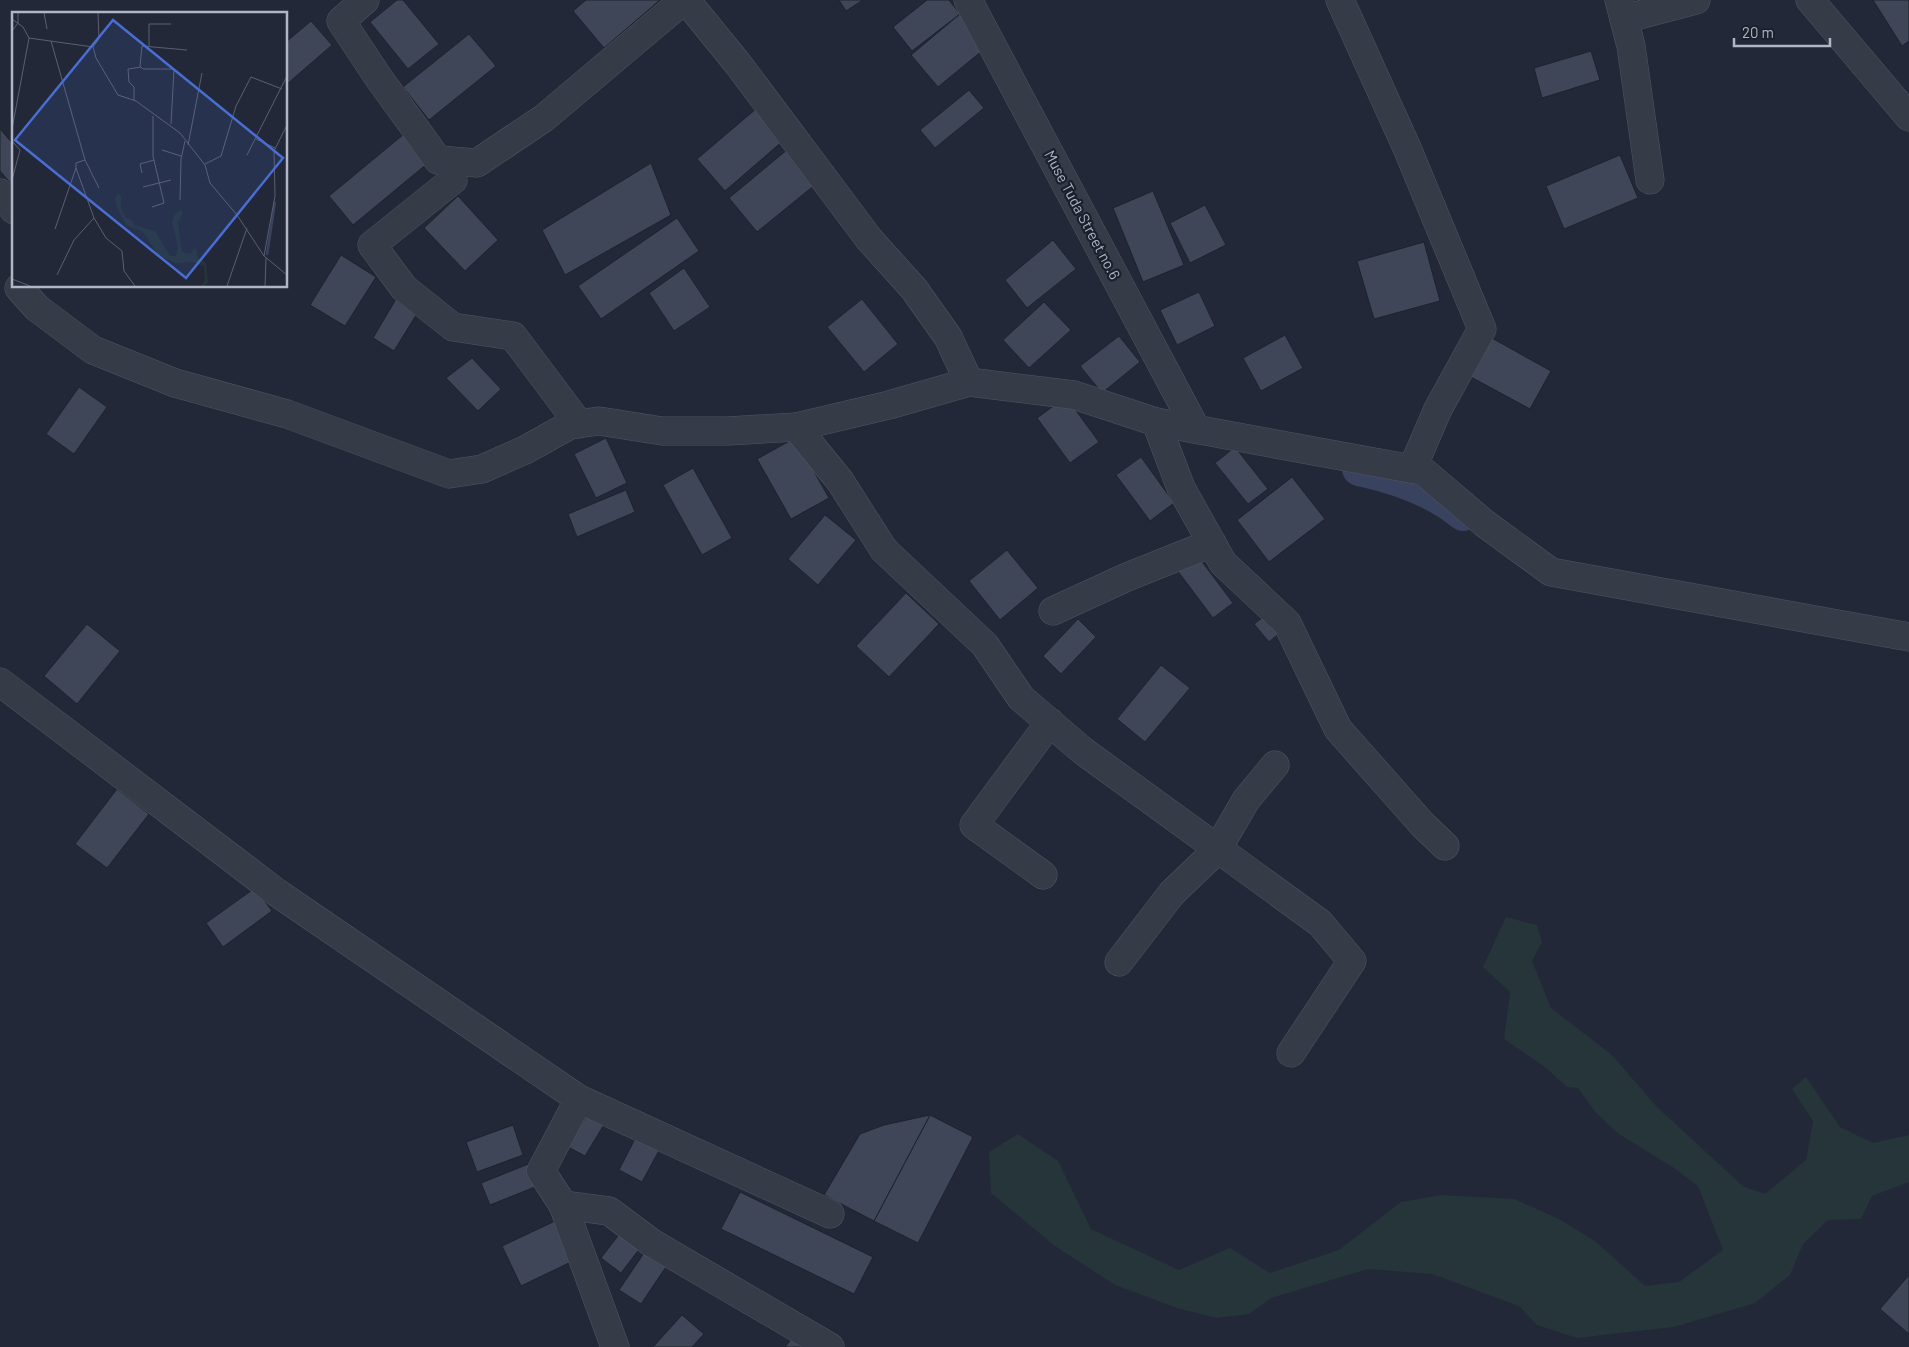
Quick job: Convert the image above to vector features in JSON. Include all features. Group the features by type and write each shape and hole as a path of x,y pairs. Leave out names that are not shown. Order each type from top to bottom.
{"street":[{"path":"365,0 341,21 378,77 438,160 478,163 529,128 685,0 738,64 869,238 914,289 948,337 969,382"},
{"name":"Muse Tuda Street no.6","path":"968,0 1196,429"},
{"path":"1340,0 1406,148 1482,329 1438,409 1412,469"},
{"path":"1650,180 1632,46 1622,9 1696,0"},
{"path":"1810,0 1909,117"},
{"path":"450,161 453,180 372,245 404,288 453,327 513,336 579,424"},
{"path":"0,192 12,207"},
{"path":"13,291 93,350 175,383 287,414 449,474 482,469 525,450 570,425 599,421 662,431 728,431 796,427 889,405 969,382 1074,396 1156,422 1422,471 1484,523 1551,572 1909,637"},
{"path":"1156,422 1181,488 1224,563 1288,623 1338,729 1422,824 1445,846"},
{"path":"796,427 840,481 884,550 985,645 1021,698 1083,751 1320,923 1352,961 1291,1053"},
{"path":"1053,611 1127,577 1212,543"},
{"path":"0,682 276,892 579,1099 830,1214"},
{"path":"1043,875 974,825 1050,722"},
{"path":"1119,962 1172,893 1217,850 1246,800 1275,765"},
{"path":"579,1099 541,1171 563,1205 615,1347"},
{"path":"563,1205 609,1211 652,1243 830,1347"}],"shaded area":[{"path":"1506,917 1537,925 1542,942 1532,961 1551,1008 1612,1055 1657,1107 1744,1187 1765,1194 1806,1160 1813,1121 1792,1089 1806,1077 1840,1127 1873,1143 1909,1135 1909,1182 1872,1196 1861,1219 1828,1220 1803,1244 1790,1275 1755,1303 1674,1327 1577,1338 1537,1325 1519,1306 1432,1274 1368,1269 1271,1298 1249,1314 1217,1318 1177,1308 1115,1285 1055,1246 991,1193 989,1152 1018,1134 1058,1161 1091,1229 1179,1270 1230,1248 1270,1273 1339,1250 1401,1202 1441,1195 1514,1199 1559,1219 1595,1241 1645,1286 1679,1282 1723,1250 1698,1186 1674,1168 1619,1134 1596,1113 1578,1088 1567,1087 1545,1067 1504,1039 1510,992 1483,967"}],"building":[{"path":"397,0 403,0 439,44 408,69 370,22"},
{"path":"586,0 660,0 604,48 573,11"},
{"path":"839,0 863,0 846,11"},
{"path":"927,0 949,0 960,14 912,51 893,27"},
{"path":"1873,0 1909,0 1909,41 1902,46"},
{"path":"960,14 988,46 938,87 911,55"},
{"path":"311,21 332,45 288,83 288,40"},
{"path":"469,34 496,66 429,120 403,87"},
{"path":"1591,51 1600,80 1542,98 1534,68"},
{"path":"969,90 984,108 935,148 920,130"},
{"path":"757,108 784,140 725,191 697,159"},
{"path":"0,129 12,143 12,185 0,171"},
{"path":"410,129 434,158 353,225 329,196"},
{"path":"788,149 816,184 757,232 729,198"},
{"path":"1620,155 1638,198 1564,229 1546,186"},
{"path":"651,163 671,215 565,275 542,230"},
{"path":"1153,191 1184,265 1143,282 1113,208"},
{"path":"458,196 498,240 465,271 424,228"},
{"path":"1205,205 1226,245 1190,263 1170,223"},
{"path":"677,218 699,251 601,319 578,286"},
{"path":"1053,240 1076,269 1027,308 1005,280"},
{"path":"1424,242 1440,301 1374,319 1357,261"},
{"path":"341,255 376,277 345,326 310,305"},
{"path":"684,268 710,307 674,331 649,293"},
{"path":"1199,292 1215,326 1177,345 1160,310"},
{"path":"399,294 421,307 394,351 373,338"},
{"path":"862,299 898,344 864,372 827,327"},
{"path":"1044,302 1071,330 1029,368 1003,340"},
{"path":"1285,335 1303,368 1261,391 1243,358"},
{"path":"1119,336 1140,362 1102,393 1080,366"},
{"path":"1490,337 1551,371 1530,409 1469,376"},
{"path":"472,358 501,389 478,411 446,378"},
{"path":"79,387 107,407 74,454 46,434"},
{"path":"1066,397 1099,442 1070,463 1037,418"},
{"path":"606,438 627,483 596,498 574,454"},
{"path":"795,438 829,498 791,519 757,459"},
{"path":"1235,447 1268,489 1248,504 1215,463"},
{"path":"1141,457 1174,503 1150,521 1116,475"},
{"path":"693,468 732,538 702,555 663,485"},
{"path":"1292,477 1325,519 1269,562 1237,520"},
{"path":"626,490 635,512 577,537 568,514"},
{"path":"825,515 856,540 818,585 788,559"},
{"path":"1007,550 1038,588 1000,620 969,581"},
{"path":"1197,555 1233,603 1213,618 1177,570"},
{"path":"906,593 939,624 889,677 856,646"},
{"path":"1270,612 1284,629 1269,642 1254,624"},
{"path":"1078,619 1096,637 1061,674 1043,656"},
{"path":"87,624 120,651 77,704 44,676"},
{"path":"1161,665 1190,688 1145,742 1117,719"},
{"path":"117,789 149,814 107,868 75,844"},
{"path":"255,888 272,911 223,947 206,923"},
{"path":"591,1108 608,1118 585,1156 568,1147"},
{"path":"930,1115 973,1137 918,1243 874,1221"},
{"path":"930,1115 874,1221 824,1195 860,1134 884,1125"},
{"path":"513,1125 523,1155 477,1172 466,1142"},
{"path":"638,1133 662,1145 642,1182 619,1170"},
{"path":"531,1163 540,1185 490,1205 481,1183"},
{"path":"740,1192 873,1257 854,1294 721,1229"},
{"path":"555,1221 573,1261 521,1286 502,1246"},
{"path":"624,1228 644,1243 621,1273 601,1258"},
{"path":"646,1250 668,1264 641,1304 619,1290"},
{"path":"1909,1275 1909,1334 1880,1309"},
{"path":"682,1315 704,1334 692,1347 653,1347"},
{"path":"799,1330 819,1347 785,1347"}],"waterway":[{"path":"1359,469 1401,480 1427,491 1463,514"}]}
